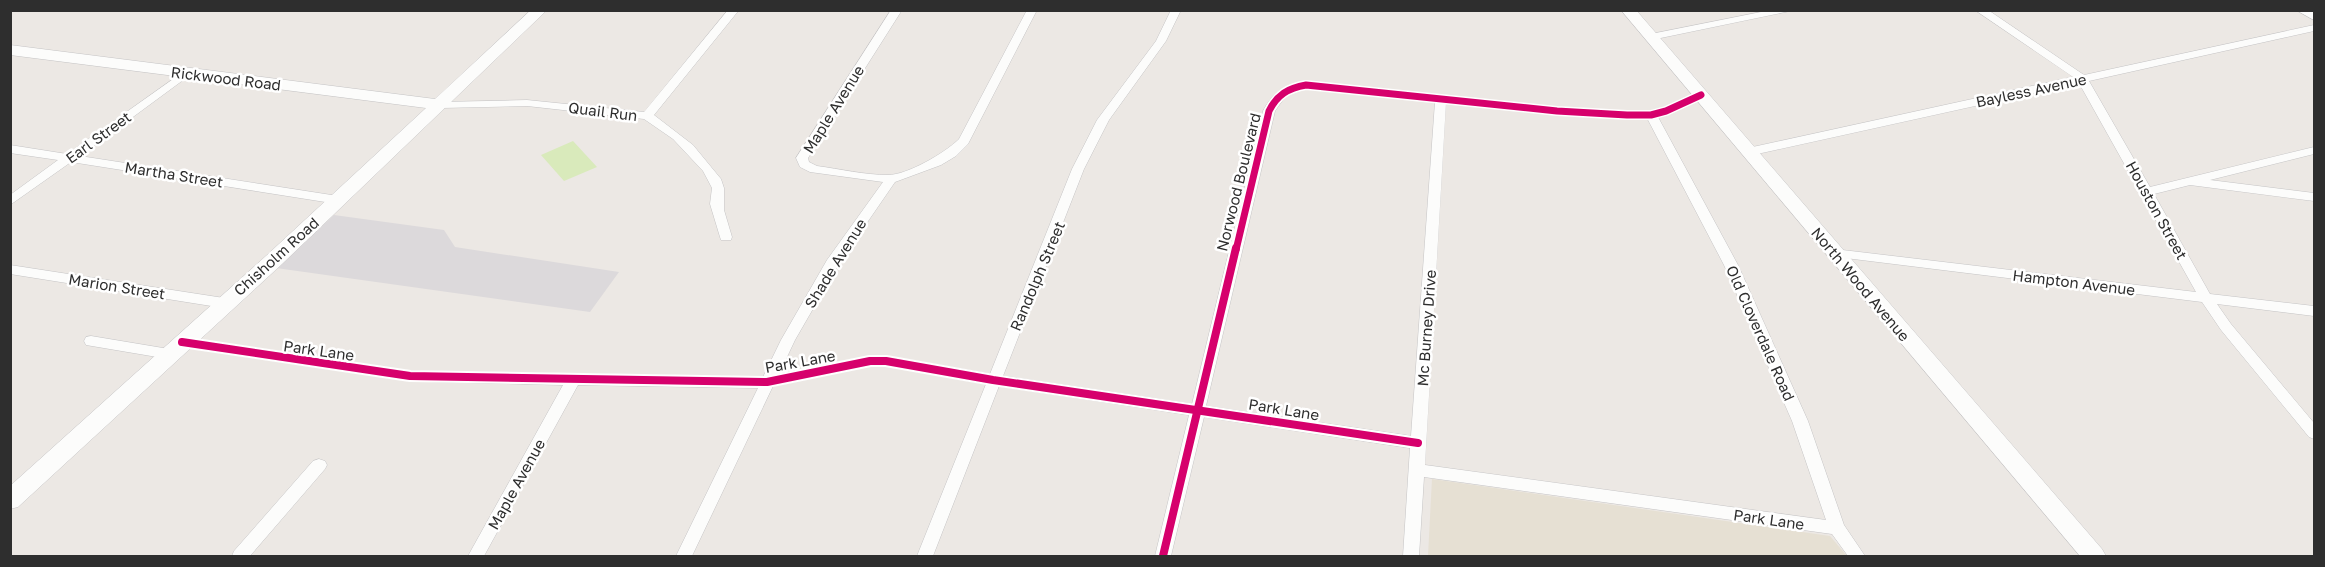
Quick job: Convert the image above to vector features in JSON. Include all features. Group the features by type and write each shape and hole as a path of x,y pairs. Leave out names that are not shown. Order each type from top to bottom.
{"main road":[{"name":"Chisholm Road","path":"10,500 441,105 540,10"},
{"name":"North Wood Avenue","path":"1628,10 2094,556"},
{"name":"Rickwood Road","path":"10,50 441,105"}],"street":[{"path":"647,117 734,10"},
{"name":"Maple Avenue","path":"891,179 814,169 804,164 802,158 897,10"},
{"path":"891,179 937,162 952,153 964,141 1032,10"},
{"name":"Randolph Street","path":"925,556 957,480 993,380 1058,227 1078,169 1099,127 1161,41 1176,10"},
{"path":"1651,37 1790,10"},
{"name":"Houston Street","path":"1980,10 2083,79 2148,191 2206,298 2226,327 2314,433"},
{"path":"2301,10 2314,18"},
{"name":"Bayless Avenue","path":"1748,152 2314,28"},
{"name":"Earl Street","path":"10,201 186,73"},
{"name":"Norwood Boulevard","path":"1163,556 1269,111 1278,94 1294,86 1306,85 1557,111 1651,115 1666,111 1701,95"},
{"name":"Mc Burney Drive","path":"1411,556 1441,99"},
{"name":"Quail Run","path":"441,105 527,103 647,117 671,132 714,178 718,189 716,204 726,237"},
{"name":"Old Cloverdale Road","path":"1651,115 1700,202 1755,318 1800,421 1837,528 1857,556"},
{"name":"Martha Street","path":"10,149 338,200"},
{"path":"2148,191 2314,150"},
{"name":"Shade Avenue","path":"684,556 767,382 823,279 891,179"},
{"path":"2190,181 2314,197"},
{"name":"Hampton Avenue","path":"1834,253 2314,311"},
{"name":"Marion Street","path":"10,269 224,303"},
{"name":"Park Lane","path":"91,341 175,348 410,376 767,382 870,361 886,361 993,380 1418,444"},
{"name":"Maple Avenue","path":"476,556 573,380"},
{"path":"240,556 319,465"},
{"name":"Park Lane","path":"1416,470 1837,528"}],"shaded area":[{"path":"334,215 444,230 455,247 619,272 590,312 276,268"},
{"path":"1432,479 1830,536 1847,556 1428,556"}],"green space":[{"path":"573,141 597,167 564,181 541,155"}],"cycle path":[{"path":"1163,556 1269,111 1279,95 1293,87 1306,85 1557,111 1627,115 1651,115 1666,111 1701,95"},
{"path":"182,342 410,376 767,382 870,361 886,361 993,380 1418,443"}]}
